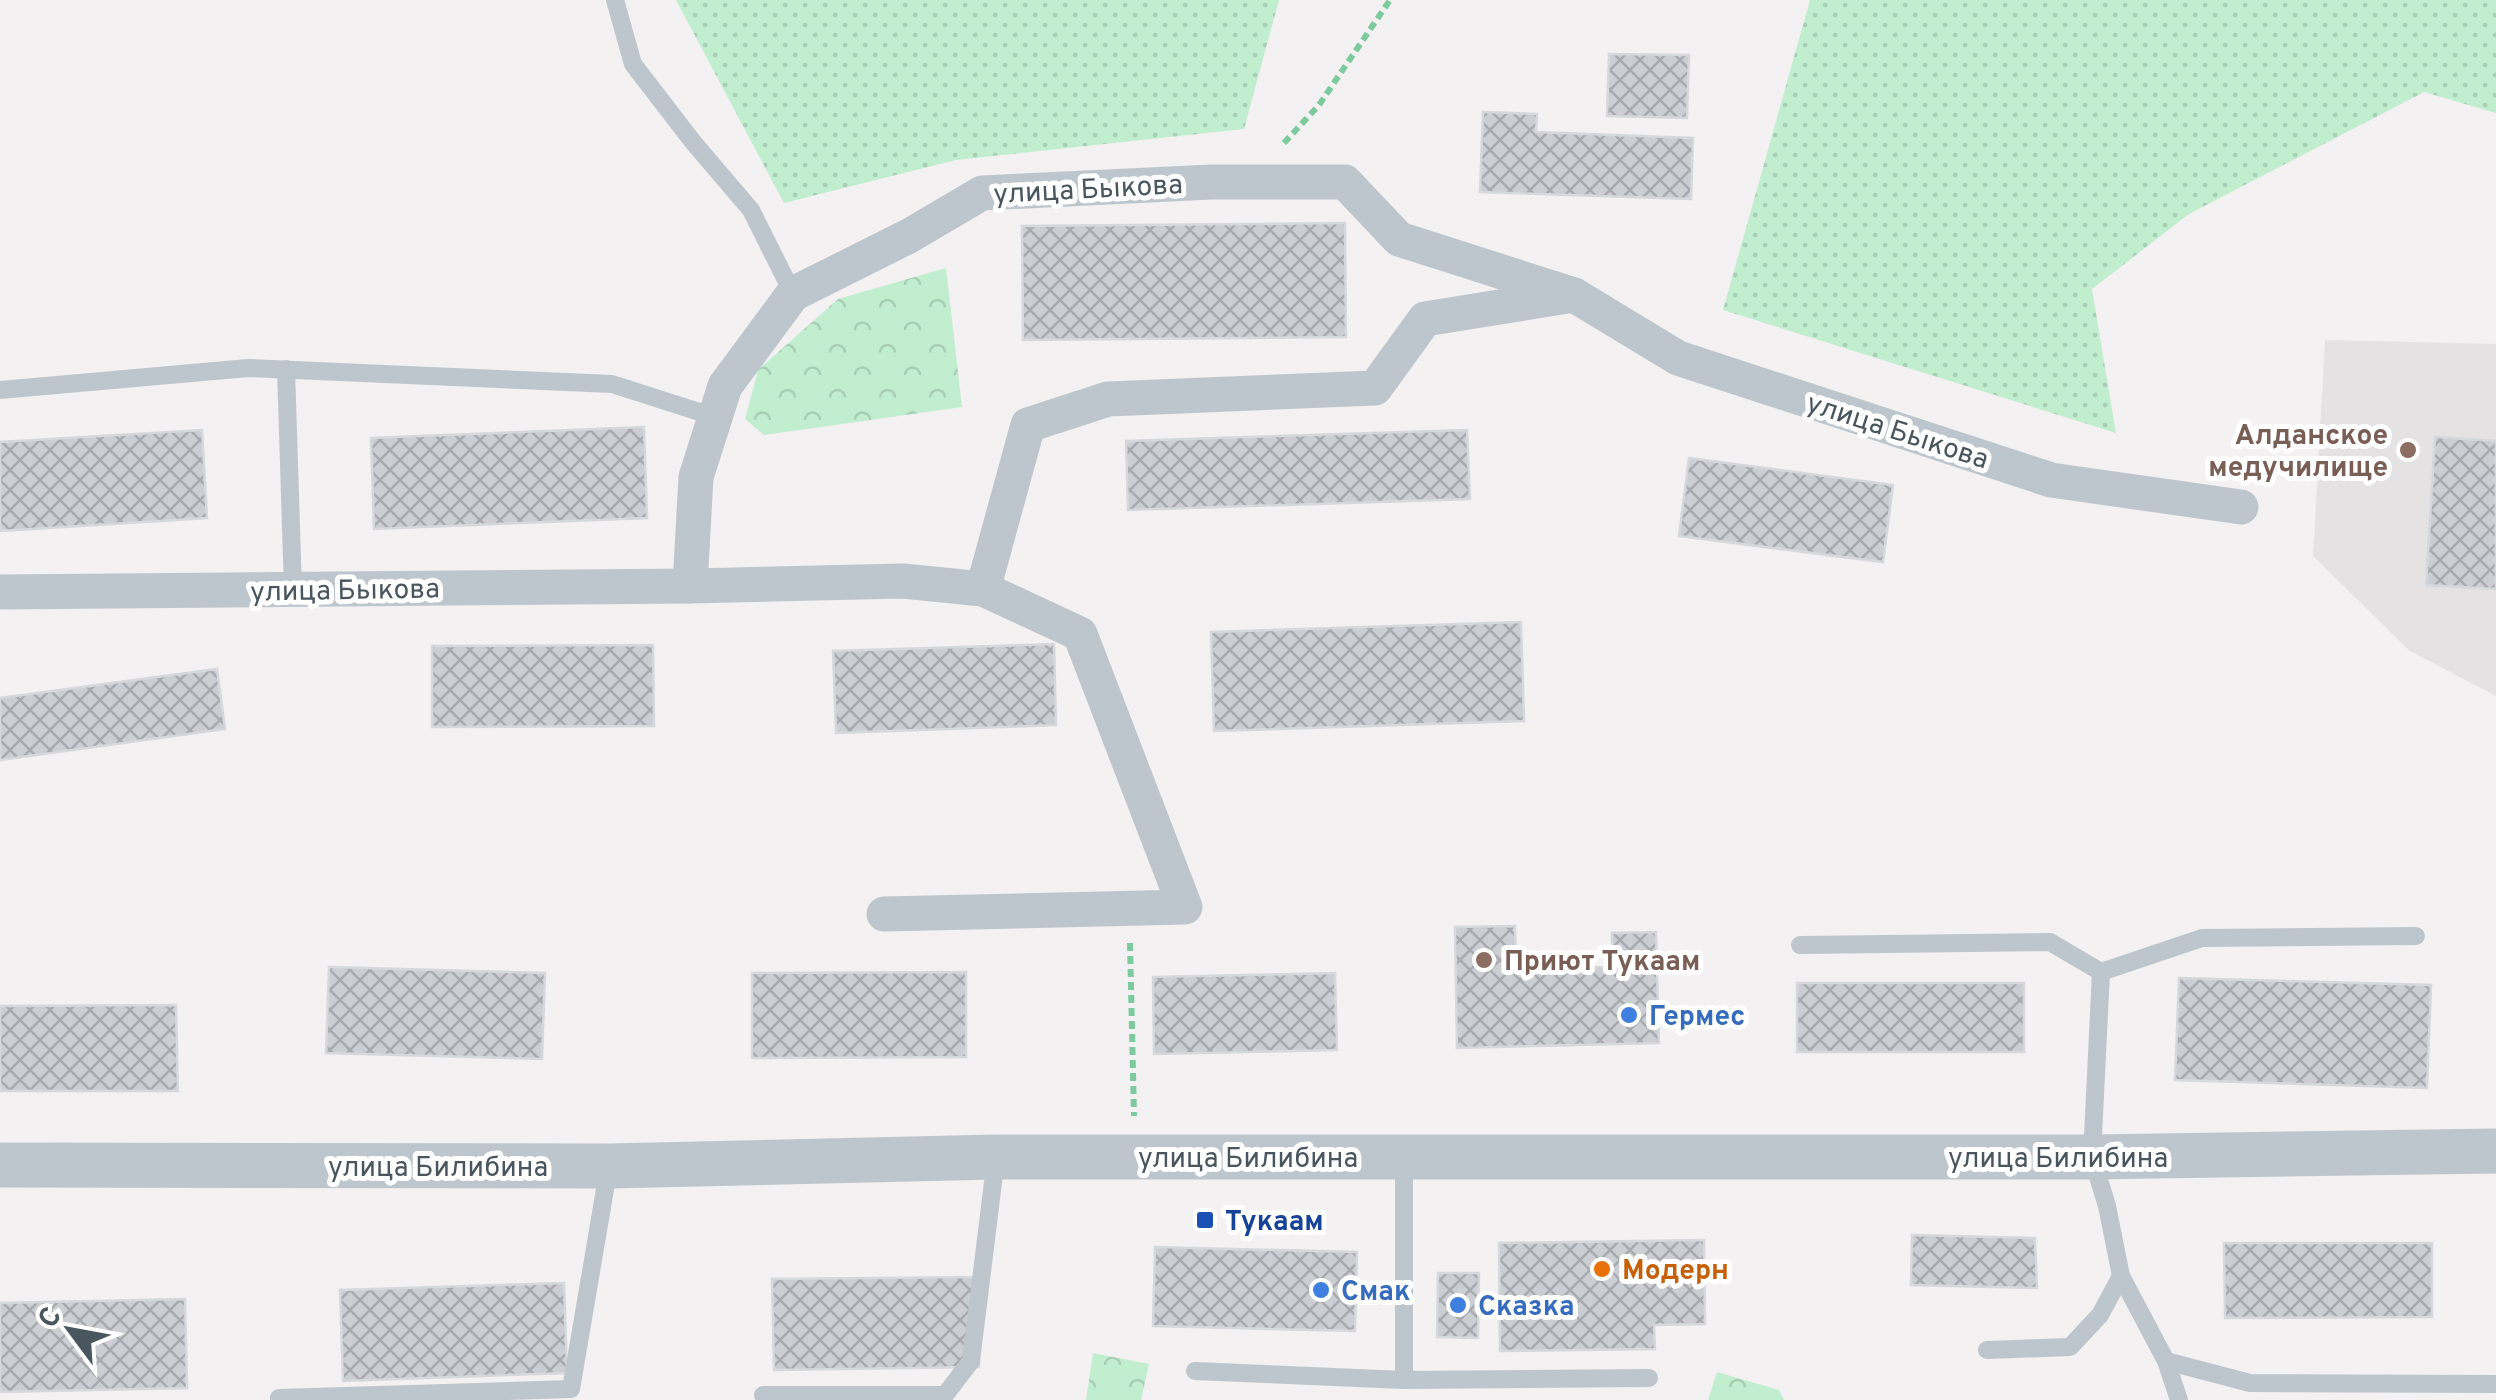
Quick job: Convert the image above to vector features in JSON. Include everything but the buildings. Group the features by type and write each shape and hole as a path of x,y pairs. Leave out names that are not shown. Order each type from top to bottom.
{"street":[{"name":"улица Быкова","path":"690,586 696,477 725,386 793,294 909,236 982,193 1212,182 1345,182 1400,239 1574,295 1678,358 2052,480 2241,507"},
{"path":"983,589 1028,425 1108,399 1375,388 1424,319 1574,295"},
{"name":"улица Быкова","path":"0,592 903,581 983,589 1080,634 1185,907 884,914"},
{"name":"улица Билибина","path":"0,1165 609,1166 996,1157 2092,1157 2496,1152"}],"lane":[{"path":"615,0 633,64 750,210 793,294"},
{"path":"0,390 248,368 286,369 612,384 714,418"},
{"path":"286,369 293,590"},
{"path":"1800,945 2050,942 2101,972 2202,938 2416,936"},
{"path":"2101,972 2092,1157 2121,1276 2166,1361 2179,1400"},
{"path":"763,1395 945,1395 972,1361 996,1157"},
{"path":"1404,1157 1404,1380"},
{"path":"279,1398 571,1389 609,1166"},
{"path":"1987,1350 2070,1347 2100,1314 2121,1276"},
{"path":"2166,1361 2250,1383 2496,1384"},
{"path":"1196,1371 1404,1380 1650,1378"}],"path":[{"path":"1270,150 1285,142 1319,104 1390,0"},
{"path":"1129,908 1134,1157"}],"shaded area":[{"name":"Алданское медучилище","path":"2325,340 2496,344 2496,696 2410,651 2313,556"}],"green space":[{"path":"676,0 1279,0 1244,129 956,160 784,203"},
{"path":"1810,0 2496,0 2496,113 2424,92 2189,214 2092,289 2116,433 1723,310"},
{"path":"946,268 962,407 764,435 745,419 758,370 838,299"},
{"path":"1093,1353 1149,1364 1141,1400 1086,1400"},
{"path":"1717,1372 1779,1390 1784,1400 1708,1400"}],"place":[{"name":"Алданское медучилище","path":"2408,450"},
{"name":"Приют Тукаам","path":"1484,960"},
{"name":"Гермес","path":"1629,1015"},
{"name":"Тукаам","path":"1205,1220"},
{"name":"Модерн","path":"1602,1269"},
{"name":"Смак","path":"1321,1290"},
{"name":"Сказка","path":"1458,1305"}]}
